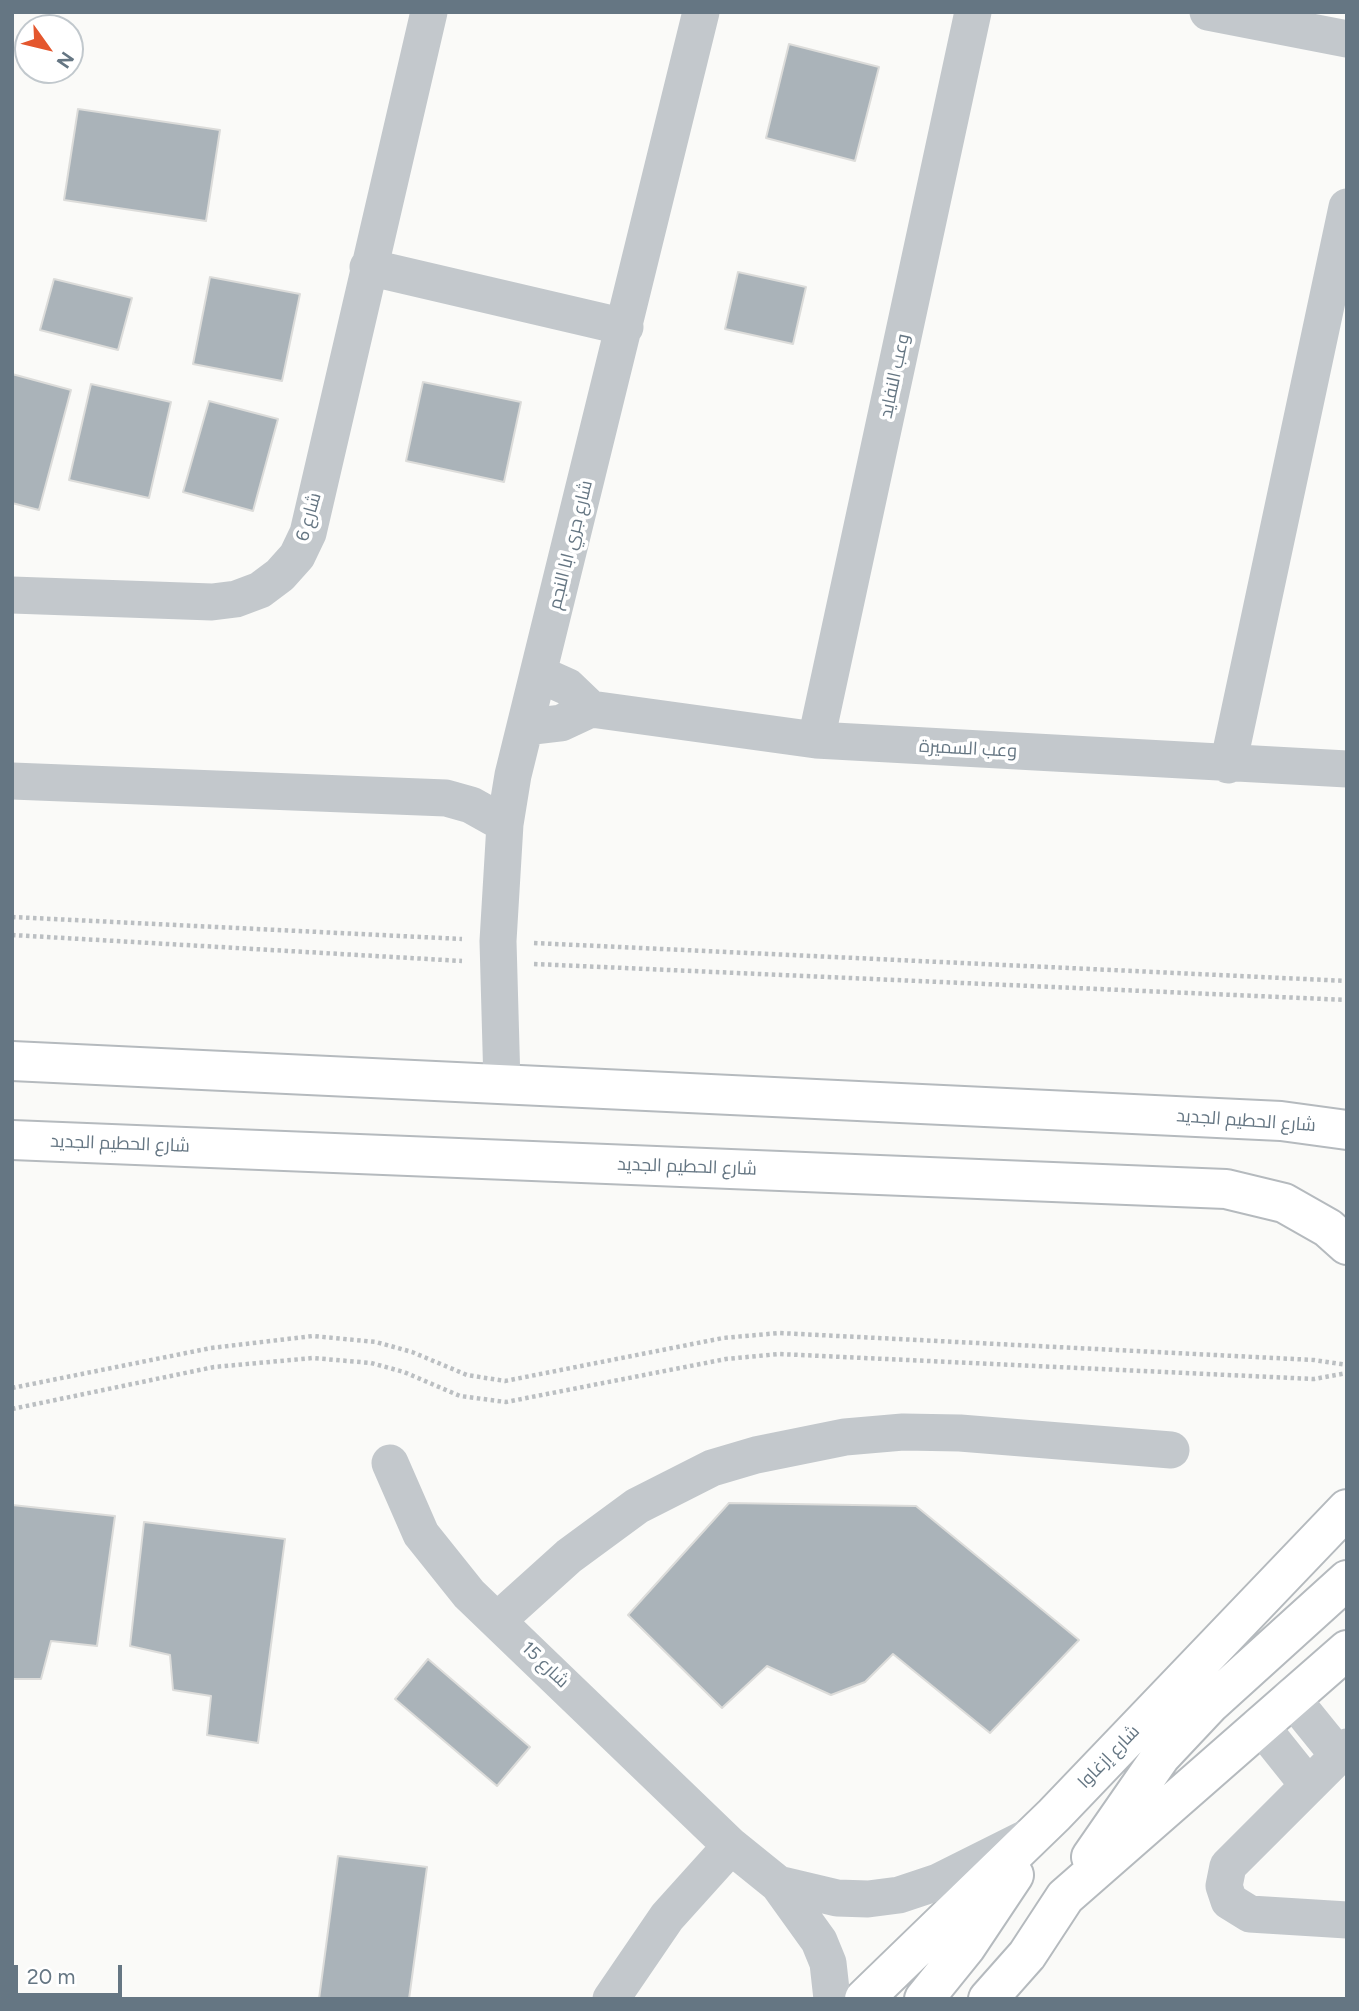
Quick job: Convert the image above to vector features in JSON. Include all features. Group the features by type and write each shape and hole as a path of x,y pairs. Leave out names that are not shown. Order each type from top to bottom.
{"main road":[{"name":"شارع الحطيم الجديد","path":"12,1060 1280,1121 1347,1130"},
{"path":"1280,1121 1347,1119"},
{"name":"شارع الحطيم الجديد","path":"12,1140 1226,1189 1284,1203 1328,1228 1347,1245"},
{"name":"شارع إزغاوا","path":"864,1999 1043,1825 1347,1508"},
{"path":"988,1999 1027,1955 1126,1803 1161,1756 1209,1704 1347,1580"},
{"path":"1065,1897 1347,1650"},
{"path":"924,1999 966,1947 1043,1825"}],"street":[{"name":"شارع 6","path":"12,595 212,602 236,599 260,590 280,575 297,556 307,533 429,12"},
{"name":"شارع جري ابا النجم","path":"502,1084 498,952 505,824 539,674 701,12"},
{"name":"وعب النفايد","path":"816,740 973,12"},
{"path":"1208,12 1347,39"},
{"path":"1228,765 1332,356 1347,207"},
{"path":"368,267 625,327"},
{"path":"527,727 561,723 591,709 568,688 539,674"},
{"name":"وعب السميرة","path":"591,709 816,740 1228,765 1347,769"},
{"path":"12,782 446,798 471,805 505,824"},
{"path":"498,1620 569,1556 637,1506 712,1468 756,1455 845,1437 902,1432 960,1433 1171,1450"},
{"name":"شارع 15","path":"390,1463 404,1500 428,1544 469,1594 731,1846 778,1884 807,1920 819,1941 828,1963 832,1999"},
{"path":"1291,1697 1342,1751 1228,1866 1224,1886 1229,1901 1250,1913 1347,1920"},
{"path":"1260,1725 1308,1785"},
{"name":"شارع 15","path":"778,1884 837,1898 868,1899 899,1895 937,1882 1043,1825"},
{"path":"611,1999 667,1917 731,1846"}],"path":[{"path":"12,917 421,936"},
{"path":"12,935 420,959"},
{"path":"498,952 1347,981"},
{"path":"498,952 1347,1000"},
{"path":"12,1388 211,1348 313,1336 376,1342 412,1352 467,1375 505,1381 723,1338 779,1333 1314,1360 1347,1365"},
{"path":"12,1409 214,1367 313,1358 371,1363 404,1372 460,1396 506,1402 726,1359 779,1354 1314,1379 1347,1373"}],"building":[{"path":"789,44 879,67 855,161 766,138"},
{"path":"78,109 220,130 206,221 64,200"},
{"path":"738,272 806,287 793,344 725,329"},
{"path":"210,277 300,294 282,381 193,364"},
{"path":"54,279 132,298 118,350 40,330"},
{"path":"12,374 71,390 39,510 12,503"},
{"path":"423,382 521,402 504,482 406,461"},
{"path":"91,384 171,402 149,498 69,480"},
{"path":"209,401 278,419 253,511 183,492"},
{"path":"729,1503 916,1506 1079,1640 990,1733 893,1654 865,1682 831,1695 767,1666 722,1708 628,1615"},
{"path":"12,1505 115,1516 97,1646 51,1641 41,1679 12,1679"},
{"path":"144,1522 285,1539 258,1743 207,1735 211,1696 173,1690 170,1655 130,1646"},
{"path":"428,1659 530,1747 497,1786 395,1699"},
{"path":"338,1856 427,1867 409,1999 319,1999"}]}
